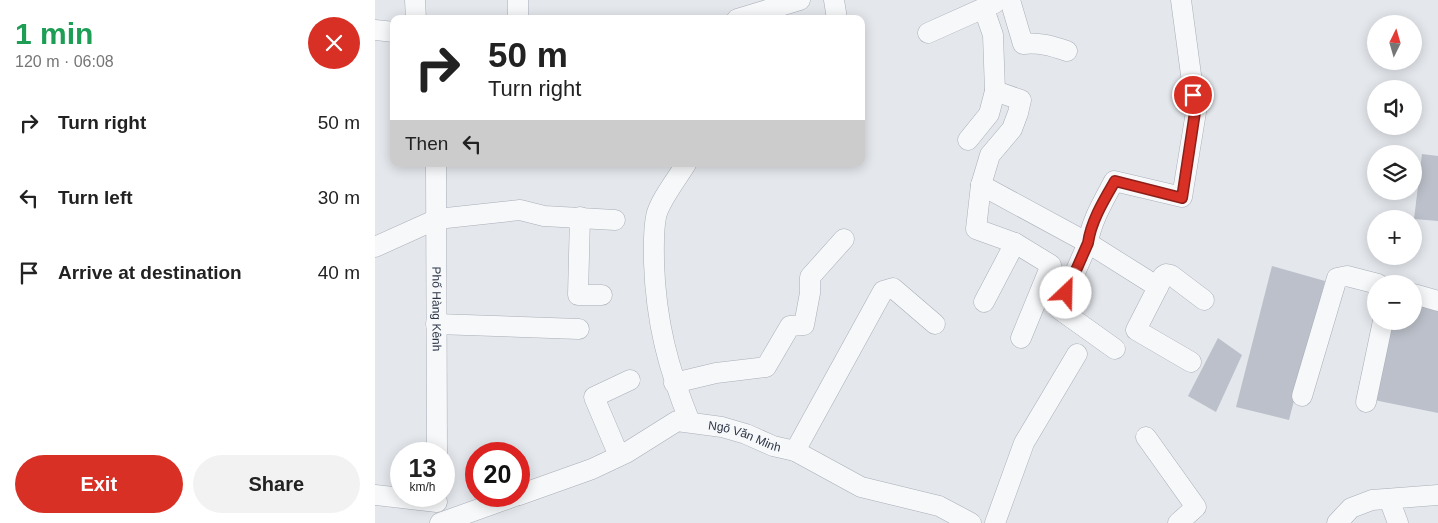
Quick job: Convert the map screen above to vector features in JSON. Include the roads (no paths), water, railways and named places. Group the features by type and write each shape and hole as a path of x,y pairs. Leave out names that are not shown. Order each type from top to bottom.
{"street":[{"path":"415,0 417,15"},
{"path":"518,0 518,15"},
{"path":"748,11 800,0"},
{"path":"834,0 836,15"},
{"path":"1010,0 1023,44 1042,44 1067,51"},
{"path":"1115,349 1059,309 1088,243 1089,235 1100,207 1115,181 1182,198 1195,112 1181,0"},
{"path":"928,33 992,4 995,91 989,114 969,140"},
{"path":"375,30 390,32"},
{"path":"995,91 1021,100 1012,129 991,155 981,185 976,229 1015,243 1051,264 1021,338"},
{"name":"Phố Hàng Kênh","path":"436,167 437,442"},
{"path":"684,167 656,215 654,241 655,291 665,352 674,383 689,422"},
{"path":"981,185 1088,243 1158,287"},
{"path":"375,247 437,219 520,210 545,216 580,216 615,220"},
{"path":"580,216 578,294 602,295"},
{"path":"674,383 716,373 766,367 790,326 804,325 810,293 810,277 844,239"},
{"path":"983,302 1015,243"},
{"path":"1191,362 1136,330 1163,276 1166,274 1171,275 1204,300"},
{"path":"1302,396 1337,278 1347,276 1367,281"},
{"path":"795,451 883,291 893,288 935,324"},
{"path":"1422,296 1438,301"},
{"path":"436,324 579,329"},
{"path":"1365,402 1381,330"},
{"path":"995,523 1024,443 1077,354"},
{"path":"619,456 595,397 630,380"},
{"name":"Ngõ Văn Minh","path":"530,491 592,469 619,456 677,421 722,427 746,434 773,446 795,451 861,486 939,506 971,523"},
{"path":"1146,437 1196,506 1178,523"},
{"path":"375,495 390,496"},
{"path":"1337,523 1351,508 1372,500 1438,495"},
{"path":"1389,499 1398,523"},
{"path":"438,507 440,523 484,507"}]}
